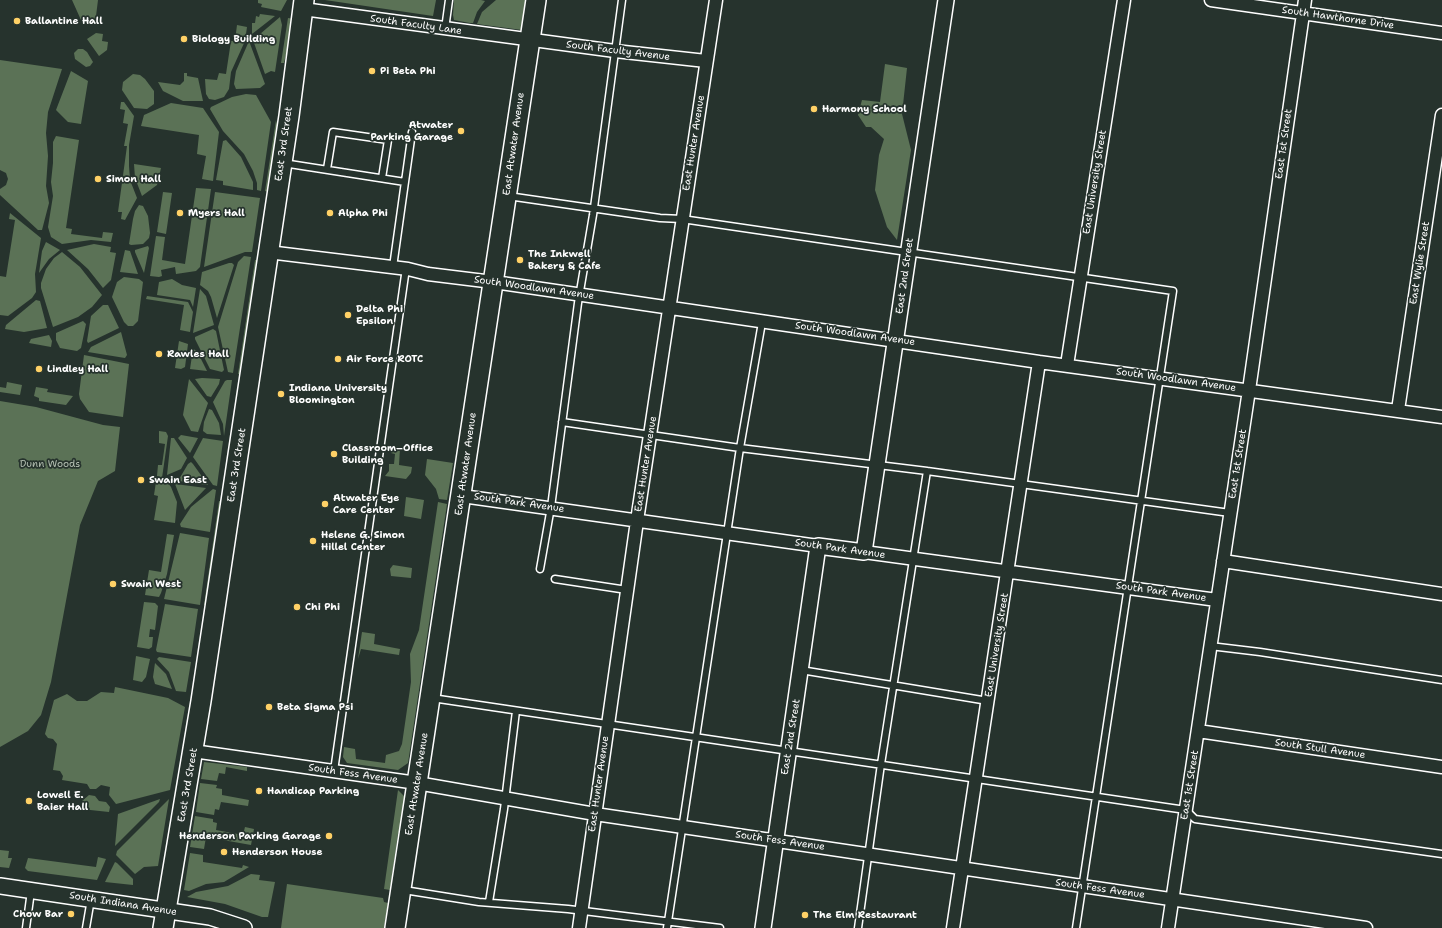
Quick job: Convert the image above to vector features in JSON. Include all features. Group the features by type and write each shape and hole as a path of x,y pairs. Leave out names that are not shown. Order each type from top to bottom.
{"main road":[{"name":"East Atwater Avenue","path":"395,928 462,496 536,0"},
{"name":"East 3rd Street","path":"164,919 194,752 282,163 304,5"}],"street":[{"name":"East Hunter Avenue","path":"579,928 637,522 716,0"},
{"name":"East 2nd Street","path":"864,552 946,0"},
{"name":"East University Street","path":"1067,365 1124,0"},
{"name":"South Hawthorne Drive","path":"1211,0 1442,33"},
{"name":"East 1st Street","path":"1168,928 1249,390 1304,0"},
{"name":"South Faculty Lane","path":"304,5 446,29 530,40"},
{"name":"South Faculty Avenue","path":"530,40 614,52 706,61"},
{"name":"East Wylie Street","path":"1398,410 1442,115"},
{"name":"South Woodlawn Avenue","path":"268,252 408,269 428,274 580,294 1039,362 1159,377 1442,417"},
{"name":"East University Street","path":"953,928 1039,362"},
{"name":"South Park Avenue","path":"462,496 551,507 637,522 728,533 1217,600"},
{"name":"East 2nd Street","path":"763,928 818,546"},
{"path":"1223,561 1442,594"},
{"name":"South Stull Avenue","path":"1198,731 1442,767"},
{"name":"South Fess Avenue","path":"194,752 417,783 595,814 1366,928"},
{"name":"South Indiana Avenue","path":"0,886 91,899 164,919 210,917 244,928"}],"lane":[{"path":"446,29 449,0"},
{"path":"540,569 551,507 580,294 594,209 622,0"},
{"path":"327,169 333,132 388,140 382,178"},
{"path":"393,267 412,132"},
{"path":"282,163 405,182"},
{"path":"507,195 594,209 682,219 908,253 1080,276 1173,291 1076,928"},
{"path":"334,771 406,274 408,269"},
{"path":"668,925 740,448 761,328"},
{"path":"562,422 740,448 876,464 1230,513"},
{"path":"858,928 881,764 927,471"},
{"path":"555,579 627,590"},
{"path":"1210,646 1260,652 1442,680"},
{"path":"801,670 988,701"},
{"path":"431,698 516,712 608,724 1097,796 1186,810 1195,819 1442,854"},
{"path":"489,902 505,798 516,712"},
{"path":"401,889 489,902 582,911 668,925 720,928"},
{"path":"26,928 31,891"},
{"path":"86,928 91,899"}],"green space":[{"path":"72,0 98,0 95,24 81,20"},
{"path":"258,0 287,0 281,11 261,7 262,4 258,3"},
{"path":"325,0 436,0 433,16"},
{"path":"454,0 485,1 477,12 473,23 470,23 454,20"},
{"path":"496,0 528,0 522,30 477,24 482,12"},
{"path":"260,14 275,16 252,34 252,23 255,23 256,16 259,17"},
{"path":"280,17 282,25 275,72 271,71 265,74 253,40"},
{"path":"288,18 294,19 290,50 287,50 284,63 281,63"},
{"path":"237,25 247,27 245,41 231,72 229,89 224,97 215,100 209,99 206,94 205,79 217,80 219,73 226,74 231,41 235,41"},
{"path":"96,33 103,34 102,41 108,42 107,50 99,56 87,39"},
{"path":"249,41 265,84 260,88 236,89 234,84 236,71"},
{"path":"78,49 83,49 87,52 93,62 90,66 86,67 75,59 74,53"},
{"path":"0,60 62,69 48,112 46,133 48,156 46,186 49,203 42,230 38,230 0,195 0,189 6,185 8,179 6,173 0,170"},
{"path":"885,64 907,68 902,114 911,150 897,240 887,227 875,190 879,155 884,139 871,127 866,127 858,115 862,100 880,102"},
{"path":"71,71 88,81 81,124 68,122 56,110"},
{"path":"184,73 187,73 187,76 198,78 203,101 183,101 163,91 158,82 180,85 184,81"},
{"path":"133,74 140,75 145,79 154,91 154,104 147,109 134,108 122,90 123,82"},
{"path":"246,94 256,95 271,122 261,191 257,190 257,183 253,171 244,154 223,131 210,109 211,107 232,97"},
{"path":"121,102 124,102 134,116 129,145 129,166 130,180 137,198 125,220 121,219 122,212 118,212 127,146 124,146 128,124 123,123 125,110 120,109"},
{"path":"171,103 203,108 219,132 213,181 202,179 206,156 197,154 199,135 141,126 144,115"},
{"path":"276,120 278,129 269,192 265,191"},
{"path":"56,136 79,140 66,228 72,229 71,234 102,238 103,232 113,233 111,242 91,240 62,244 51,237 48,227 53,196 51,182 53,142"},
{"path":"226,140 241,157 253,182 253,190 223,185 223,181 216,180 223,141"},
{"path":"134,164 161,168 157,185 142,196 135,178"},
{"path":"196,188 211,189 200,267 196,271 176,274 175,267 161,270 162,276 150,276 156,236 165,237 162,260 185,264"},
{"path":"163,192 172,193 166,234 157,232"},
{"path":"215,192 260,198 252,252 245,252 204,267"},
{"path":"139,205 143,206 148,216 150,233 149,238 143,244 131,245 129,244 133,219 135,211"},
{"path":"10,213 41,238 35,274 36,292 32,298 8,316 0,315 0,276 6,277 15,220 9,219"},
{"path":"46,242 60,250 49,259 39,273 42,251"},
{"path":"94,244 111,247 110,252 116,253 111,280 103,288 88,269 67,250"},
{"path":"148,246 149,248 144,273 135,250"},
{"path":"125,250 130,251 138,274 120,272"},
{"path":"62,252 80,267 102,295 92,307 78,317 53,327 41,288 41,283 46,269 54,258"},
{"path":"244,256 251,257 233,373 228,372 218,327 238,262"},
{"path":"255,260 259,260 241,375 238,374"},
{"path":"229,263 234,265 217,318 208,291 200,285 202,272"},
{"path":"124,277 139,279 143,282 138,321 133,326 128,326 124,322 112,297 117,282"},
{"path":"172,279 182,285 196,288 193,307 190,300 157,295 159,282"},
{"path":"200,289 206,296 214,325 193,333"},
{"path":"147,296 188,302 193,312 190,332 180,330 184,305 146,299"},
{"path":"36,300 40,301 47,328 24,332 5,329 6,325"},
{"path":"103,305 108,305 119,328 88,343 87,341 91,316"},
{"path":"83,321 86,324 81,348 77,351 60,348 56,340 56,333"},
{"path":"213,329 216,331 224,370 222,372 210,369 195,339 195,337"},
{"path":"121,332 127,355 125,358 88,352 91,347"},
{"path":"49,335 52,341 51,347 29,343 31,339"},
{"path":"179,341 188,344 185,367 181,369 175,368"},
{"path":"193,349 197,351 207,371 190,369"},
{"path":"84,355 129,364 123,417 89,412 80,399 79,394"},
{"path":"189,379 208,403 198,432 191,431 183,415"},
{"path":"195,379 220,379 219,384 211,397 207,396"},
{"path":"227,380 232,380 224,436 223,424 213,402"},
{"path":"7,382 22,385 20,395 0,392 0,387 6,388"},
{"path":"36,387 48,389 47,392 73,396 66,405 39,401 39,398 34,396"},
{"name":"Dunn Woods","path":"0,401 36,407 103,425 120,427 115,471 98,481 80,525 51,682 41,715 28,731 0,747"},
{"path":"209,409 212,410 219,423 221,435 207,434 203,431 204,422"},
{"path":"159,431 166,432 168,436 162,478 157,476 158,465 162,465 165,444 159,443"},
{"path":"181,435 198,438 190,453 178,438"},
{"path":"171,438 174,438 187,458 181,469 167,475"},
{"path":"203,438 223,441 217,486 213,485 193,457"},
{"path":"394,445 400,448 399,465 412,467 411,473 406,479 385,476 389,471 389,464 394,464 395,454 391,453"},
{"path":"427,459 453,463 447,500 439,499 436,489 425,475"},
{"path":"191,462 208,485 178,481 188,464"},
{"path":"156,482 168,483 171,487 177,502 175,523 154,520 158,496 154,495"},
{"path":"175,484 206,488 185,510"},
{"path":"213,489 216,490 210,532 181,527 180,524 191,507"},
{"path":"406,497 424,500 421,519 404,516"},
{"path":"219,501 223,501 207,605 204,605"},
{"path":"438,502 447,504 408,763 398,770 347,763 343,757 344,747 355,749 356,759 385,763 386,755 399,751 402,744 411,682 410,654 419,630"},
{"path":"180,533 209,538 200,605 164,599"},
{"path":"167,534 174,535 167,574 161,593 159,597 145,595 149,570 161,572"},
{"path":"393,565 412,568 411,578 391,576 390,569"},
{"path":"144,602 155,603 158,606 155,630 150,629 149,637 153,637 152,647 149,649 137,647"},
{"path":"165,604 198,609 191,657 157,652 156,650"},
{"path":"362,632 375,634 374,644 400,649 399,655 361,649 358,659"},
{"path":"136,656 150,659 146,677 142,682 133,680"},
{"path":"159,657 191,662 186,692 176,691 169,672 157,659"},
{"path":"155,663 166,674 172,689 155,684 153,677"},
{"path":"115,687 168,698 185,707 170,790 116,804 109,795 110,787 101,785 96,789 90,789 87,784 62,780 63,776 60,771 53,770 57,744 53,739 48,738 45,734 54,700 67,694 77,701 87,701 101,692 114,693"},
{"path":"204,762 247,767 247,771 226,767 225,774 219,773 217,781 201,779"},
{"path":"200,783 217,785 216,788 222,789 222,795 249,800 248,806 221,802 219,810 215,809 214,815 196,812"},
{"path":"398,790 406,798 402,827 398,834 390,890 384,889"},
{"path":"89,795 95,796 99,801 106,802 110,807 109,812 81,809 82,801"},
{"path":"160,799 159,802 115,846 118,814"},
{"path":"169,799 158,866 144,867 135,874 116,855 117,851"},
{"path":"195,816 213,819 213,822 217,823 216,830 243,835 245,827 254,829 251,845 206,837 204,849 190,847"},
{"path":"0,850 9,851 8,858 12,858 9,868 0,867"},
{"path":"190,853 203,855 203,862 242,868 243,865 249,867 224,882 206,884 189,891 184,890"},
{"path":"98,857 106,859 97,880 28,871 25,868 28,858 96,867"},
{"path":"115,862 133,879 133,885 105,882"},
{"path":"251,874 260,875 259,880 275,882 268,917 262,917 225,904 187,897 196,892 228,886"},
{"path":"287,884 383,898 384,902 388,903 384,928 281,928"}],"place":[{"name":"Ballantine Hall","path":"17,21"},
{"name":"Biology Building","path":"184,39"},
{"name":"Pi Beta Phi","path":"372,71"},
{"name":"Harmony School","path":"814,109"},
{"name":"Atwater Parking Garage","path":"461,131"},
{"name":"Simon Hall","path":"98,179"},
{"name":"Myers Hall","path":"180,213"},
{"name":"Alpha Phi","path":"330,213"},
{"name":"The Inkwell Bakery & Cafe","path":"520,260"},
{"name":"Delta Phi Epsilon","path":"348,315"},
{"name":"Rawles Hall","path":"159,354"},
{"name":"Air Force ROTC","path":"338,359"},
{"name":"Lindley Hall","path":"39,369"},
{"name":"Indiana University Bloomington","path":"281,394"},
{"name":"Classroom–Office Building","path":"334,454"},
{"name":"Swain East","path":"141,480"},
{"name":"Atwater Eye Care Center","path":"325,504"},
{"name":"Helene G. Simon Hillel Center","path":"313,541"},
{"name":"Swain West","path":"113,584"},
{"name":"Chi Phi","path":"297,607"},
{"name":"Beta Sigma Psi","path":"269,707"},
{"name":"Handicap Parking","path":"259,791"},
{"name":"Lowell E. Baier Hall","path":"29,801"},
{"name":"Henderson Parking Garage","path":"329,836"},
{"name":"Henderson House","path":"224,852"},
{"name":"Chow Bar","path":"71,914"},
{"name":"The Elm Restaurant","path":"805,915"}]}
